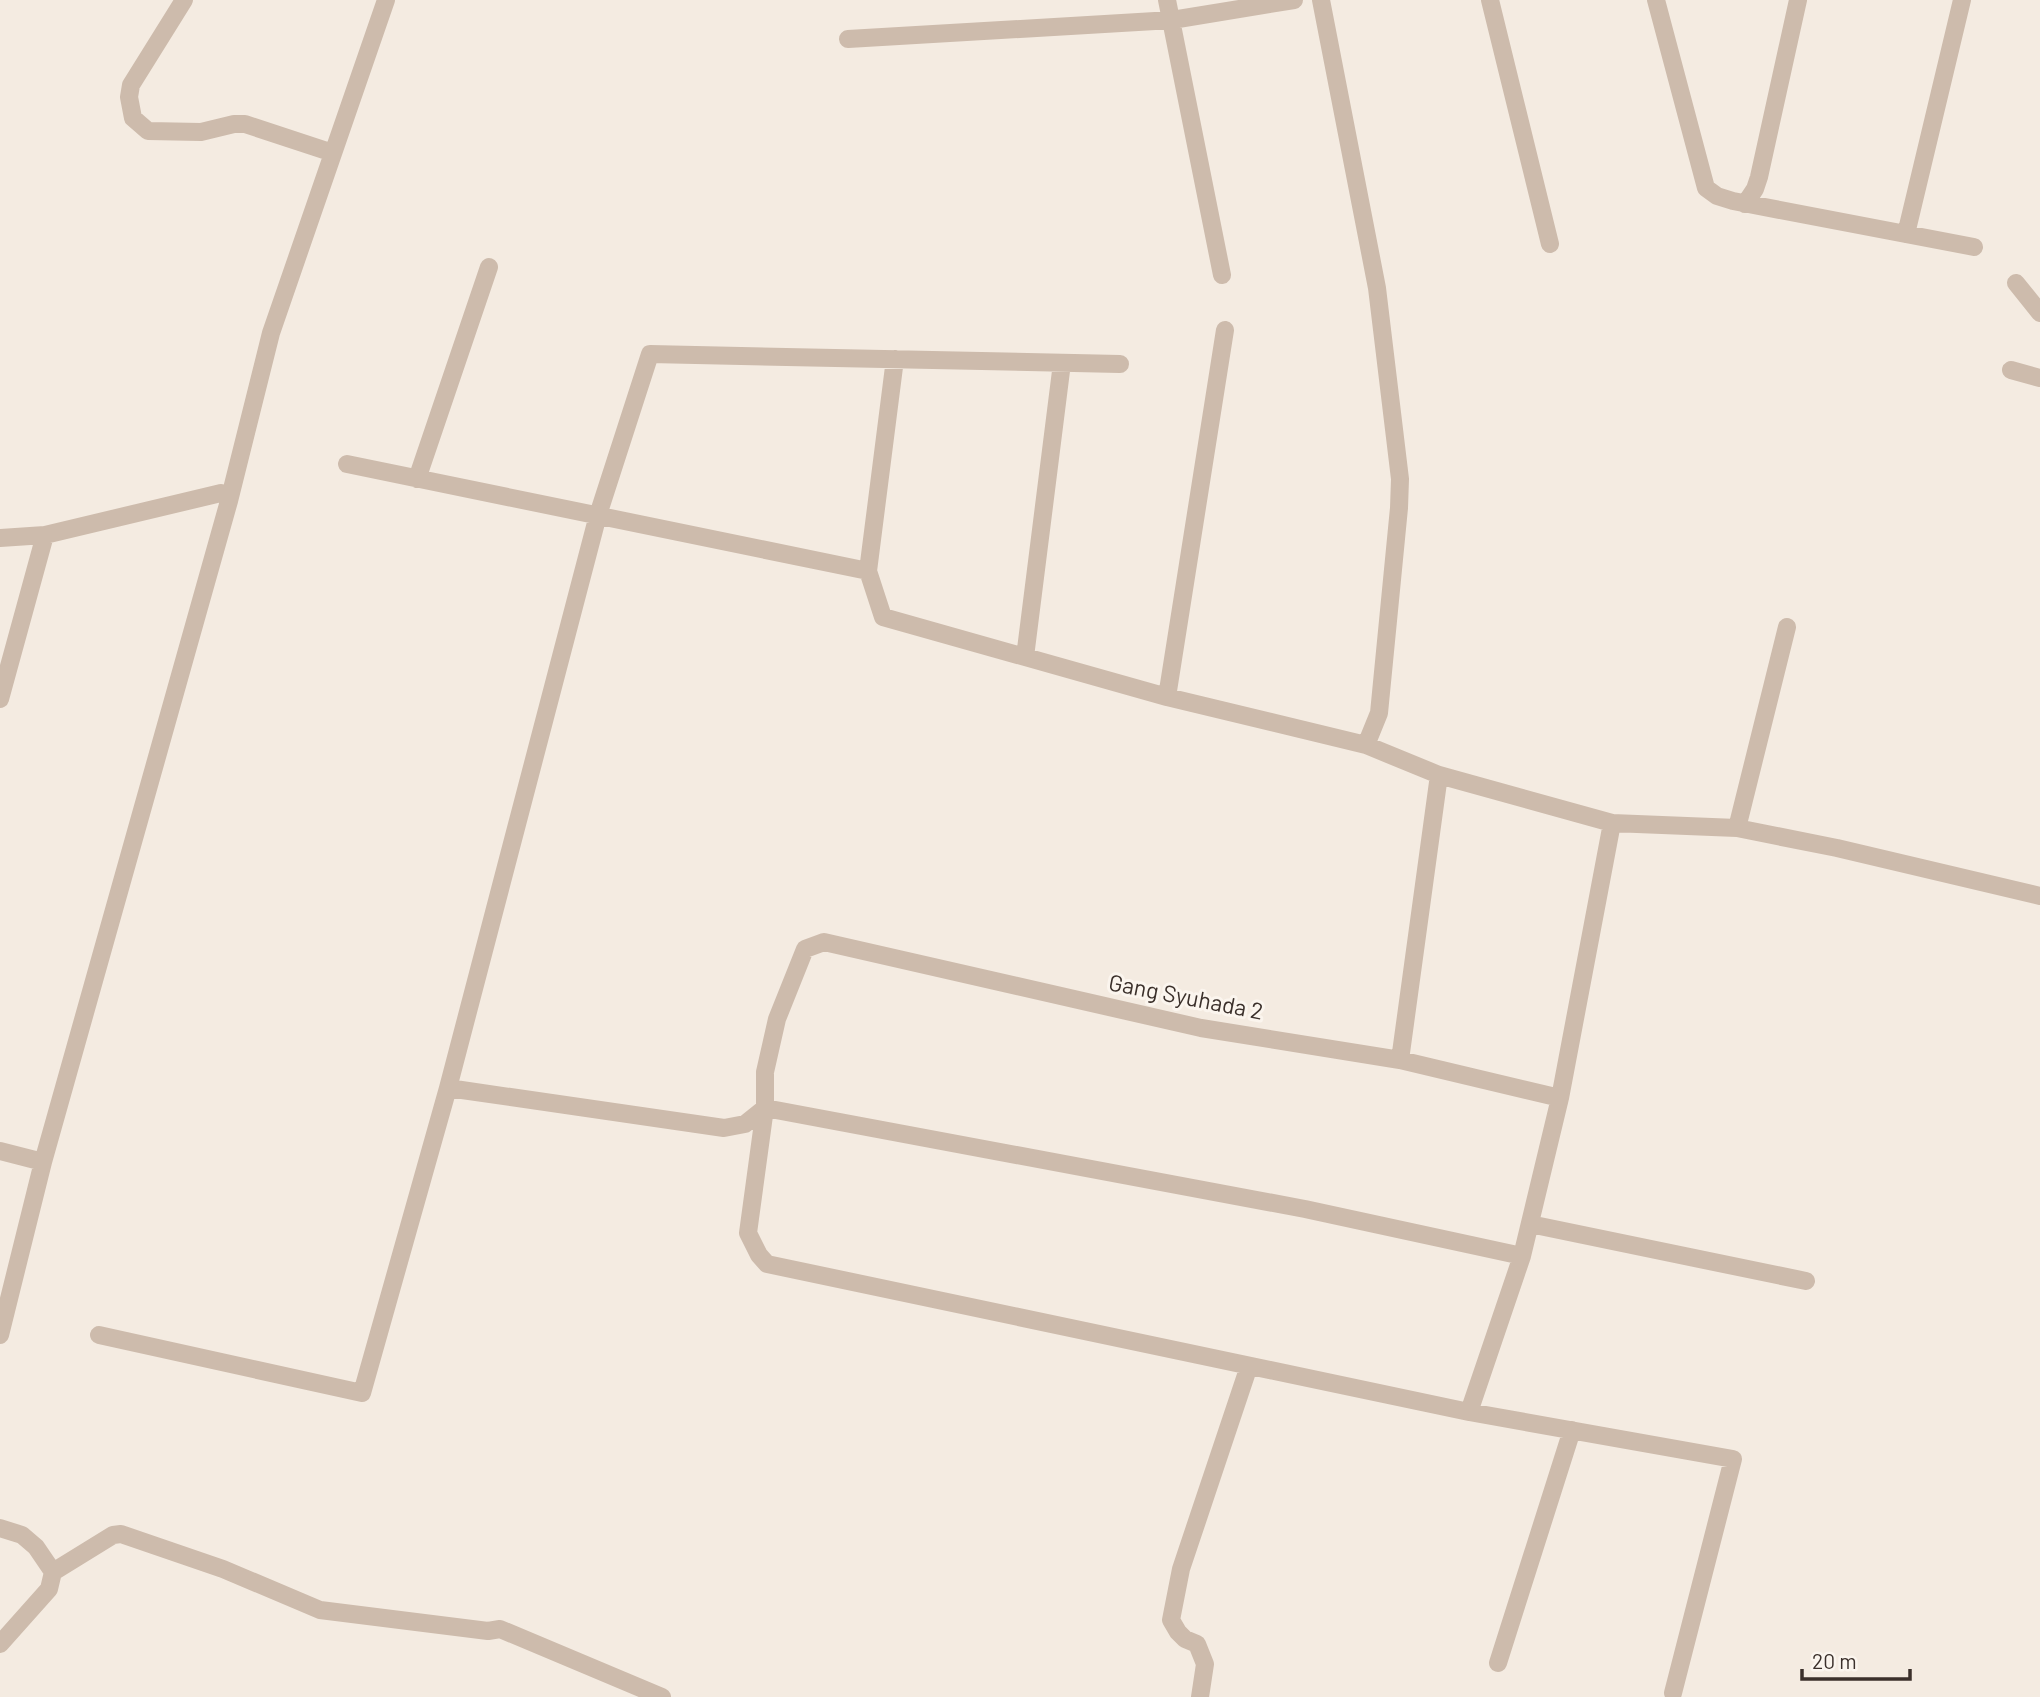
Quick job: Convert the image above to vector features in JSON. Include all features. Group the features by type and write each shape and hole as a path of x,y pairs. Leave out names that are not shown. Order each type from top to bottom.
{"street":[{"path":"184,0 131,85 129,97 133,118 148,131 201,132 245,124 333,153"},
{"path":"0,1335 43,1162 229,501 271,333 386,0"},
{"path":"1167,0 1222,275"},
{"path":"848,39 1172,20 1294,0"},
{"path":"1321,0 1377,288 1399,479 1399,508 1379,713 1366,745"},
{"path":"1490,0 1550,244"},
{"path":"1656,0 1706,188 1717,196 1745,204 1974,247"},
{"path":"1745,204 1759,177 1798,0"},
{"path":"1906,234 1962,0"},
{"path":"417,479 489,267"},
{"path":"2016,283 2040,313"},
{"path":"1167,697 1225,330"},
{"path":"99,1335 362,1393 448,1088 598,515 650,354 1120,364"},
{"path":"895,359 868,571 883,617 1167,697 1366,745 1439,775 1612,823 1737,828 1838,848 2040,896"},
{"path":"1025,657 1062,363"},
{"path":"2011,370 2040,378"},
{"path":"347,464 868,571"},
{"path":"0,538 46,535 221,493 226,494 229,501"},
{"path":"0,699 46,535"},
{"path":"1737,828 1787,627"},
{"path":"1401,1060 1439,775"},
{"path":"1469,1412 1522,1256 1530,1224 1560,1098 1612,823"},
{"name":"Gang Syuhada 2","path":"765,1108 765,1072 777,1018 805,949 824,942 1202,1028 1401,1060 1560,1098"},
{"path":"448,1088 724,1128 745,1124 765,1108 1305,1209 1522,1256"},
{"path":"765,1108 748,1233 766,1264 1469,1412 1733,1459 1673,1693"},
{"path":"0,1152 43,1162"},
{"path":"1530,1224 1806,1281"},
{"path":"1200,1697 1205,1664 1196,1644 1178,1632 1171,1619 1181,1569 1249,1366"},
{"path":"1499,1663 1572,1430"},
{"path":"0,1528 23,1535 36,1547 53,1572"},
{"path":"0,1644 49,1589 53,1572 113,1535 121,1534 223,1569 320,1610 488,1631 500,1629 662,1697"}]}
